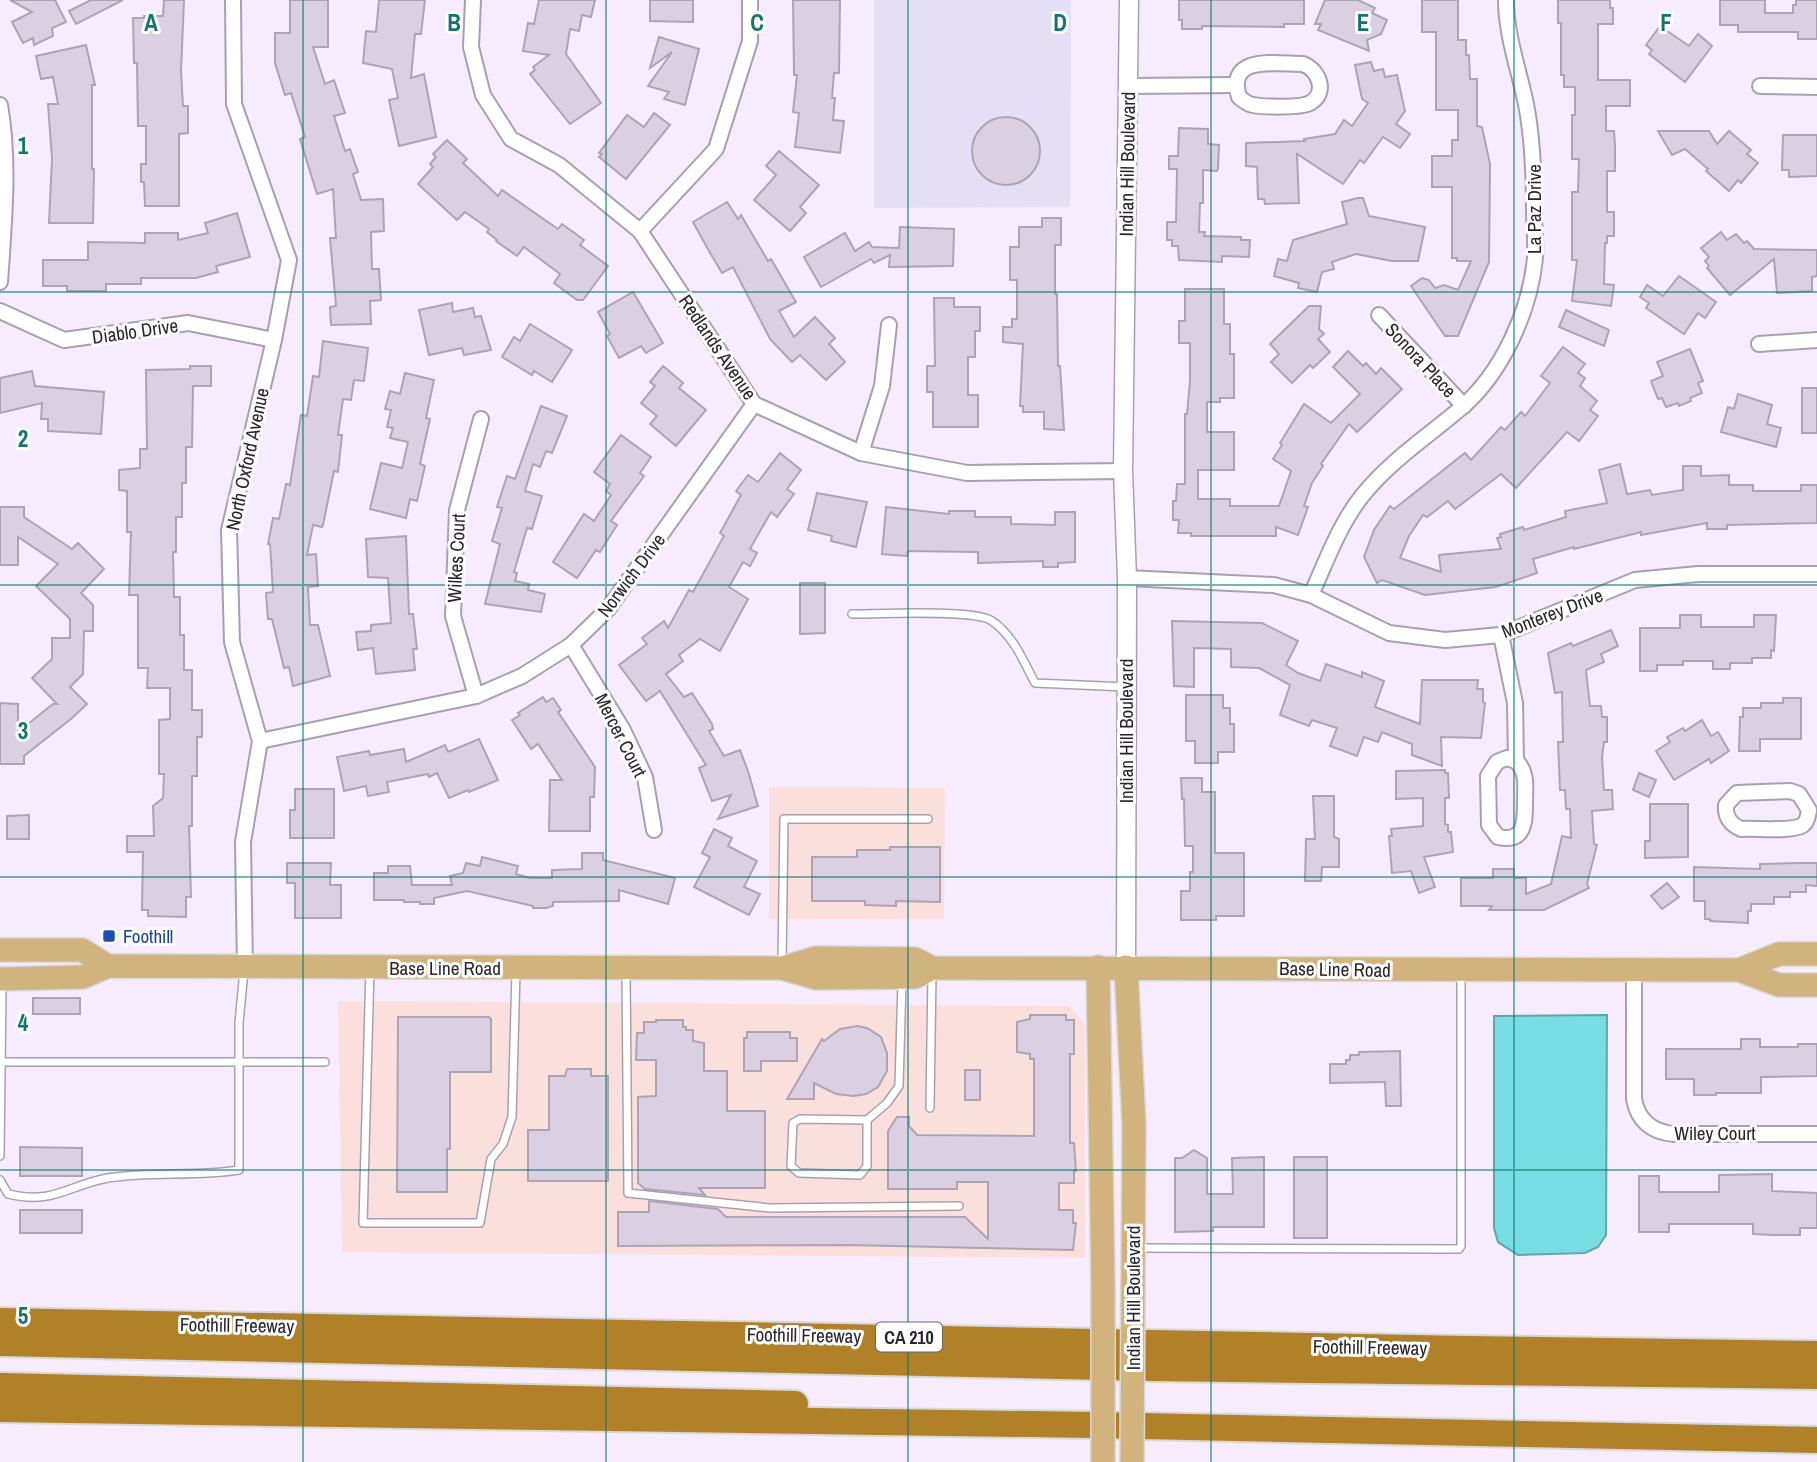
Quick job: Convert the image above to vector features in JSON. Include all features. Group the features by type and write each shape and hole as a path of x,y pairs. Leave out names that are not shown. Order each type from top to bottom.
{"highway":[{"name":"Foothill Freeway","path":"0,1321 1817,1354"},
{"path":"0,1343 1138,1368 1817,1376"},
{"path":"0,1386 1065,1409 1093,1425"},
{"path":"0,1409 1093,1425 1817,1440"}],"main road":[{"name":"Base Line Road","path":"0,950 82,950 108,966"},
{"name":"Base Line Road","path":"1739,970 1779,954 1817,954"},
{"name":"Base Line Road","path":"1,979 83,978 108,966 782,968 816,958 915,958 932,968"},
{"name":"Indian Hill Boulevard","path":"1098,967 1103,1462"},
{"name":"Indian Hill Boulevard","path":"1126,967 1134,1125 1132,1462"},
{"name":"Base Line Road","path":"782,968 816,978 915,978 932,968 1739,970 1779,985 1817,985"}],"street":[{"name":"North Oxford Avenue","path":"233,0 234,104 289,260 274,340 229,530 232,642 260,741 243,842 245,968"},
{"name":"Redlands Avenue","path":"473,0 471,47 483,95 511,139 559,165 640,231 754,404 861,453 967,473 1123,471"},
{"path":"640,231 716,149 750,41 750,0"},
{"name":"Indian Hill Boulevard","path":"1126,967 1127,578 1123,471 1129,0"},
{"name":"La Paz Drive","path":"1311,595 1339,532 1361,497 1389,466 1464,406 1485,383 1510,343 1525,306 1535,259 1533,149 1527,106 1506,18 1506,0"},
{"path":"1303,64 1312,68 1320,85 1312,102 1303,105 1253,105 1239,97 1235,85 1239,73 1253,65 1303,64"},
{"path":"1128,86 1235,85"},
{"path":"1760,86 1817,87"},
{"path":"0,104 5,143 0,282"},
{"name":"Diablo Drive","path":"0,311 64,340 188,323 274,340"},
{"name":"Sonora Place","path":"1379,315 1464,406"},
{"path":"861,453 882,386 889,325"},
{"path":"1759,344 1817,340"},
{"name":"Norwich Drive","path":"260,741 476,696 522,676 571,645 608,608 754,404"},
{"name":"Wilkes Court","path":"476,696 453,616 457,510 481,419"},
{"name":"Monterey Drive","path":"1127,578 1274,584 1311,595 1389,633 1445,640 1501,635 1635,580 1698,574 1817,574"},
{"path":"1501,635 1515,704 1516,761 1525,774 1525,822 1515,836 1507,838 1498,836 1489,825 1488,776 1497,762 1507,758 1516,761"},
{"name":"Mercer Court","path":"571,645 623,730 645,777 654,830"},
{"path":"1790,791 1805,801 1812,820 1793,828 1741,829 1728,819 1726,805 1737,793 1790,791"},
{"name":"Wiley Court","path":"1634,970 1634,1099 1638,1114 1648,1125 1665,1133 1817,1134"}],"lane":[{"path":"852,614 925,613 990,619 1004,631 1035,683 1126,687"},
{"path":"782,968 784,819 928,819"},
{"path":"0,1180 8,1194 27,1199 62,1194 106,1179 239,1170 240,995 245,968"},
{"path":"370,968 363,1223 480,1223 491,1159 503,1144 512,1117 516,968"},
{"path":"626,968 628,1193 770,1208 959,1206"},
{"path":"930,1108 932,968"},
{"path":"1133,1248 1454,1250 1461,1246 1461,971"},
{"path":"867,1119 867,1166 860,1175 799,1173 791,1166 793,1123 800,1119 867,1119 887,1102 899,1086 902,978"},
{"path":"0,1156 1,979"},
{"path":"1,1062 325,1062"}],"shaded area":[{"path":"874,0 1071,0 1070,207 874,208"},
{"path":"769,787 945,788 944,919 769,919"},
{"path":"338,1001 1070,1006 1085,1025 1085,1258 342,1252"}],"water":[{"path":"1607,1015 1606,1235 1598,1247 1585,1253 1518,1255 1498,1242 1494,1228 1494,1016"}],"building":[{"path":"10,0 55,0 66,22 52,28 53,36 34,45 33,38 23,43 12,22 32,12"},
{"path":"91,0 123,0 76,24 69,11"},
{"path":"164,0 184,0 181,71 183,106 188,106 188,133 179,134 179,206 145,206 141,164 146,164 146,126 138,126 133,18 163,16"},
{"path":"290,0 328,0 328,47 313,47 325,84 334,80 345,113 334,116 345,151 350,149 358,172 353,174 361,200 383,199 384,231 371,232 372,269 379,269 381,300 370,301 371,324 331,325 330,307 336,306 330,238 336,238 333,189 317,194 300,139 305,137 291,93 285,95 275,63 275,33 290,33"},
{"path":"379,0 425,0 421,34 415,34 411,78 424,74 436,137 399,146 389,100 398,98 392,69 363,63 366,31 376,32"},
{"path":"539,0 595,0 591,17 582,15 579,31 570,29 566,54 601,103 570,124 530,74 535,70 533,67 549,55 523,51 528,23 534,24"},
{"path":"650,0 693,0 693,22 650,21"},
{"path":"793,0 840,0 839,73 834,73 832,98 835,98 833,120 844,121 840,153 795,147 799,113 793,112 797,75 794,75"},
{"path":"1179,0 1304,0 1304,24 1284,24 1284,27 1202,26 1202,29 1182,29"},
{"path":"1325,0 1358,0 1375,8 1372,13 1387,20 1381,34 1367,40 1369,51 1318,30 1321,24 1315,24"},
{"path":"1422,0 1458,0 1458,40 1466,40 1470,79 1477,79 1477,126 1482,127 1490,164 1489,262 1458,336 1445,336 1411,286 1422,278 1429,280 1435,288 1444,285 1458,290 1471,261 1457,261 1457,258 1452,258 1452,187 1432,187 1432,156 1452,156 1452,140 1458,140 1458,110 1436,110 1436,32 1422,32"},
{"path":"1558,0 1610,0 1613,24 1598,24 1598,80 1630,80 1630,106 1606,106 1606,131 1614,131 1615,146 1615,171 1607,171 1607,212 1614,212 1614,236 1607,236 1605,243 1604,284 1614,285 1611,306 1572,301 1577,260 1572,260 1572,192 1578,192 1579,159 1572,159 1575,87 1564,87 1564,75 1561,75"},
{"path":"1720,0 1765,0 1765,13 1793,13 1796,0 1817,0 1817,39 1798,39 1798,32 1738,32 1738,25 1720,25"},
{"path":"1660,26 1689,46 1698,34 1712,46 1685,82 1649,54 1652,50 1646,45"},
{"path":"659,37 699,49 685,105 664,99 669,92 648,86 672,52 650,68"},
{"path":"86,45 95,85 92,85 93,223 49,223 52,159 48,104 58,104 53,77 41,79 36,56"},
{"path":"1371,62 1374,71 1383,69 1385,77 1397,75 1405,111 1396,124 1410,134 1400,148 1383,137 1364,163 1360,160 1343,184 1297,154 1299,203 1265,204 1264,199 1258,199 1257,167 1246,166 1246,143 1305,141 1304,139 1335,134 1344,120 1352,126 1368,103 1362,99 1355,65"},
{"path":"654,113 670,125 626,179 599,157 602,154 599,153 627,115 644,127"},
{"path":"999,117 1013,117 1025,122 1035,132 1040,151 1035,170 1025,180 1013,185 999,185 987,180 977,170 972,158 972,144 977,132 987,122"},
{"path":"1179,128 1208,129 1208,144 1219,145 1217,171 1203,170 1203,203 1200,203 1199,232 1205,232 1204,236 1241,237 1241,240 1250,240 1249,257 1222,256 1222,262 1179,260 1178,246 1172,246 1172,240 1167,240 1167,222 1176,222 1177,169 1169,169 1169,156 1178,156"},
{"path":"1658,131 1709,131 1717,144 1729,131 1751,150 1747,154 1758,163 1741,183 1738,180 1729,191 1685,149 1672,155"},
{"path":"1783,135 1817,135 1817,176 1789,177 1789,170 1782,170"},
{"path":"447,140 467,159 463,163 498,196 502,190 558,229 562,224 584,240 580,245 608,266 583,300 577,300 554,283 560,274 524,247 517,256 496,241 487,232 489,229 465,212 457,220 418,184 433,167 430,164 436,157 433,154"},
{"path":"779,151 819,185 800,207 806,213 790,231 754,200 776,175 766,166"},
{"path":"1363,198 1369,216 1425,227 1418,261 1392,261 1356,254 1332,262 1334,269 1322,272 1317,292 1298,288 1299,283 1274,276 1278,259 1287,261 1293,240 1347,224 1342,202"},
{"path":"727,202 738,219 741,215 796,302 779,311 794,337 815,317 835,338 829,344 845,362 826,380 800,355 792,362 770,339 733,267 722,273 709,251 693,222"},
{"path":"237,213 250,257 216,266 218,272 196,278 141,278 141,284 106,284 106,291 67,291 67,286 43,286 43,260 88,260 88,242 145,243 145,233 178,233 178,240 208,233 205,223"},
{"path":"1042,218 1061,218 1061,245 1055,245 1055,294 1064,430 1044,429 1044,412 1023,412 1023,406 1020,406 1023,344 1003,342 1003,327 1012,327 1012,319 1017,319 1017,280 1010,280 1010,247 1019,247 1019,227 1042,227"},
{"path":"900,227 954,229 953,266 889,267 890,255 874,263 871,259 821,287 804,257 845,233 855,251 869,242 872,247 899,248"},
{"path":"1721,232 1727,240 1736,234 1754,249 1817,250 1817,276 1812,277 1812,291 1777,293 1774,259 1730,295 1707,268 1709,266 1705,261 1709,257 1701,248"},
{"path":"1679,276 1716,302 1705,318 1698,313 1684,334 1646,308 1649,303 1640,297 1647,285 1663,296"},
{"path":"1185,289 1224,289 1224,324 1230,324 1230,354 1234,354 1234,398 1207,402 1207,432 1234,432 1234,470 1198,470 1198,499 1230,499 1230,506 1279,506 1291,471 1273,459 1304,404 1331,423 1360,394 1333,367 1348,351 1363,366 1366,363 1376,374 1381,368 1402,389 1357,432 1349,424 1321,464 1323,466 1312,483 1304,506 1308,507 1298,535 1276,527 1276,536 1191,536 1191,533 1178,533 1179,520 1173,520 1173,501 1176,501 1177,484 1185,484 1185,414 1190,381 1190,343 1179,343 1179,321 1185,321"},
{"path":"633,292 663,343 646,353 641,346 619,358 598,312"},
{"path":"934,298 954,298 954,307 980,307 980,331 975,331 975,357 968,357 968,395 978,395 978,427 933,427 933,392 927,392 927,366 935,366"},
{"path":"452,303 453,312 473,308 475,317 481,316 491,350 464,355 462,348 429,355 419,310"},
{"path":"1309,306 1321,306 1319,329 1324,334 1318,339 1330,352 1313,368 1310,365 1292,383 1271,362 1279,354 1270,344"},
{"path":"1566,310 1609,330 1604,346 1559,327"},
{"path":"530,324 572,350 552,382 534,371 532,375 502,357 514,337 520,341"},
{"path":"323,341 368,348 364,381 354,380 351,400 343,399 338,435 342,435 338,472 334,471 323,525 313,525 307,555 316,554 318,586 308,587 310,625 318,625 330,676 293,686 289,667 284,668 272,619 268,619 266,593 273,592 268,544 273,518 279,519 286,484 290,485 301,415 307,416 313,376 319,377"},
{"path":"1563,347 1585,364 1578,373 1585,378 1580,386 1597,401 1590,410 1598,416 1579,441 1567,432 1516,488 1501,474 1455,509 1448,501 1427,517 1423,515 1409,536 1400,558 1441,572 1439,555 1501,549 1497,538 1501,537 1500,534 1523,527 1524,530 1566,517 1565,511 1607,503 1599,470 1620,464 1627,494 1650,490 1652,495 1683,490 1683,466 1701,466 1701,476 1729,475 1729,485 1753,485 1753,491 1801,491 1801,485 1817,485 1817,523 1727,525 1727,529 1707,529 1707,523 1641,535 1641,532 1533,559 1537,573 1496,587 1425,595 1382,580 1377,583 1364,557 1374,530 1390,506 1394,509 1465,453 1471,460 1501,427 1505,430 1521,412 1525,416 1550,383 1541,376"},
{"path":"1690,349 1703,381 1698,383 1702,393 1679,406 1678,403 1666,407 1662,398 1658,399 1651,381 1663,376 1657,362"},
{"path":"190,366 211,366 211,386 193,386 192,447 186,447 182,517 176,517 176,552 173,552 174,597 180,597 180,635 184,635 184,670 192,670 192,710 202,710 202,737 197,737 197,776 192,776 192,826 189,826 191,897 186,897 186,917 148,916 148,910 142,910 143,852 127,852 127,836 154,836 153,806 163,798 164,774 159,774 159,720 170,719 170,688 147,688 148,668 138,668 138,595 129,595 131,532 127,532 127,491 119,490 119,470 140,468 140,449 147,449 146,370 190,369"},
{"path":"663,366 683,383 679,388 706,410 676,446 650,424 657,416 641,403 655,386 650,382"},
{"path":"32,371 35,386 104,392 101,434 48,431 48,419 41,419 42,403 0,413 0,378"},
{"path":"405,373 434,380 426,418 430,419 420,464 425,466 417,501 410,499 406,518 370,509 381,463 402,468 408,442 390,438 393,428 387,427 391,410 385,409 390,391 400,394"},
{"path":"1802,388 1817,388 1817,433 1802,433"},
{"path":"1738,394 1772,405 1767,424 1781,428 1776,447 1721,432 1728,407 1734,409"},
{"path":"541,406 567,416 552,453 546,451 540,467 533,464 525,491 542,496 532,529 527,528 514,572 517,573 515,581 529,584 528,590 545,594 541,612 485,604 500,544 492,541 502,508 497,507 507,476 515,479"},
{"path":"621,435 651,457 640,473 644,476 611,521 617,525 600,552 596,550 577,578 553,562 584,514 594,521 611,495 606,491 610,484 594,472"},
{"path":"780,453 801,470 787,489 794,494 777,517 771,512 750,549 757,553 750,566 743,562 729,587 748,599 720,651 700,639 679,655 683,661 666,674 684,697 692,693 712,724 713,729 709,731 724,756 740,750 748,771 758,806 718,819 731,795 712,801 699,768 706,765 660,691 646,701 619,665 647,644 642,638 664,621 668,628 689,590 693,592 724,536 720,533 741,495 736,491 748,475 758,482"},
{"path":"817,493 867,502 856,547 831,541 832,536 808,530"},
{"path":"0,507 24,507 24,517 72,549 78,543 104,569 81,593 93,605 93,631 84,631 83,674 70,687 87,704 24,756 24,764 0,764 0,703 18,704 18,732 53,704 57,704 32,678 52,659 52,638 70,638 70,619 36,586 58,564 18,537 18,565 0,565"},
{"path":"886,507 949,514 949,511 975,511 975,517 1011,517 1011,524 1055,525 1055,512 1075,512 1075,562 1058,563 1058,567 1043,567 1043,561 978,563 978,552 908,551 907,556 882,554"},
{"path":"406,536 409,614 413,614 417,649 413,649 415,670 376,674 373,648 358,650 356,632 371,631 371,625 391,623 388,578 368,577 366,539"},
{"path":"800,583 825,583 825,633 800,634"},
{"path":"1680,615 1701,615 1701,627 1754,627 1754,615 1776,615 1774,651 1771,650 1771,658 1752,658 1752,663 1730,663 1730,669 1713,669 1713,661 1683,661 1683,665 1657,665 1657,671 1640,671 1640,628 1680,628"},
{"path":"1172,621 1262,623 1298,641 1286,665 1298,673 1320,681 1326,664 1362,677 1362,672 1384,681 1375,707 1420,724 1422,680 1478,680 1477,689 1483,689 1485,703 1481,738 1441,737 1442,766 1412,755 1412,744 1382,732 1378,742 1364,737 1357,756 1330,746 1337,728 1312,720 1309,726 1280,715 1290,685 1259,668 1231,667 1231,649 1194,648 1194,687 1174,686"},
{"path":"1611,630 1618,646 1601,654 1604,662 1586,670 1590,706 1601,706 1602,717 1607,717 1607,742 1604,742 1602,757 1604,790 1612,790 1613,809 1592,811 1594,844 1597,845 1587,884 1589,888 1544,910 1489,910 1492,906 1461,906 1461,878 1493,878 1493,869 1514,869 1514,878 1526,878 1526,894 1551,884 1562,836 1571,838 1570,809 1566,809 1565,790 1560,790 1558,742 1563,742 1562,692 1555,693 1548,653"},
{"path":"1186,695 1223,695 1223,708 1230,708 1230,724 1234,724 1234,752 1218,752 1218,763 1195,763 1195,741 1186,741"},
{"path":"543,697 546,702 553,698 561,710 558,712 595,767 594,797 590,797 590,831 549,831 550,780 562,780 538,744 531,749 512,720"},
{"path":"1783,698 1801,698 1801,739 1760,739 1760,751 1739,751 1740,717 1743,717 1743,708 1761,708 1761,703 1783,703"},
{"path":"1702,720 1711,736 1718,732 1729,751 1711,763 1709,759 1674,780 1656,751 1670,742 1667,737 1683,728 1685,731"},
{"path":"479,739 498,780 469,792 468,790 449,798 437,773 429,777 428,774 387,782 389,792 368,796 366,786 344,791 337,757 369,751 370,755 404,749 406,762 445,745 448,752"},
{"path":"1445,770 1445,773 1448,773 1449,798 1445,798 1445,824 1448,825 1448,832 1451,832 1453,852 1424,857 1435,887 1419,893 1411,871 1392,873 1389,836 1392,836 1391,829 1423,826 1423,798 1396,799 1396,771"},
{"path":"1639,773 1656,780 1649,797 1633,790"},
{"path":"1181,778 1202,778 1202,792 1215,792 1215,853 1244,853 1244,916 1216,916 1216,920 1181,920 1181,891 1190,891 1193,846 1185,846"},
{"path":"295,789 334,789 334,838 290,838 290,810 295,810"},
{"path":"1313,796 1334,796 1334,837 1339,839 1339,867 1322,867 1321,881 1305,881 1306,839 1315,839"},
{"path":"1650,804 1688,804 1688,857 1645,858 1645,841 1650,841"},
{"path":"29,815 29,839 7,839 7,816"},
{"path":"714,829 732,838 728,846 757,861 744,887 760,894 749,915 694,887 710,857 702,853"},
{"path":"890,847 940,847 940,902 896,901 896,906 865,905 865,901 812,901 812,857 857,857 857,850 890,850"},
{"path":"582,853 603,853 603,860 675,878 668,904 619,890 619,901 553,902 553,906 546,908 533,908 467,891 434,898 434,904 374,900 374,873 388,873 388,866 410,866 412,885 452,885 450,876 463,873 466,863 480,866 482,857 518,866 516,874 530,878 552,878 552,870 582,869"},
{"path":"287,863 331,863 330,885 341,885 341,918 295,918 295,883 287,883"},
{"path":"1817,863 1817,886 1806,885 1806,892 1790,892 1790,897 1774,897 1774,904 1751,904 1748,923 1705,919 1705,901 1694,901 1694,867 1760,869 1760,864"},
{"path":"1667,883 1679,897 1662,909 1651,896"},
{"path":"33,998 80,998 80,1014 33,1014"},
{"path":"1030,1015 1066,1015 1066,1020 1074,1020 1074,1054 1070,1054 1070,1143 1074,1143 1076,1171 1074,1183 1059,1183 1059,1210 1073,1210 1073,1223 1076,1223 1073,1250 848,1245 618,1246 618,1212 649,1212 649,1201 718,1209 726,1217 965,1217 988,1239 988,1182 957,1182 957,1189 888,1189 888,1131 897,1117 909,1117 909,1126 917,1135 1034,1136 1034,1059 1030,1059 1030,1054 1017,1052 1017,1022 1030,1019"},
{"path":"398,1017 491,1019 491,1072 450,1072 447,1192 397,1192"},
{"path":"683,1020 686,1030 693,1030 693,1041 704,1043 704,1071 727,1071 727,1111 765,1111 765,1188 699,1188 705,1195 645,1189 638,1183 638,1097 656,1096 656,1060 636,1060 637,1033 644,1033 644,1022"},
{"path":"857,1026 867,1028 881,1037 887,1053 887,1071 878,1087 866,1094 854,1096 836,1094 814,1083 814,1099 787,1099 822,1039 824,1041 840,1029"},
{"path":"747,1032 790,1032 790,1038 797,1038 797,1061 761,1061 761,1071 744,1071 744,1038 747,1038"},
{"path":"1741,1039 1760,1039 1760,1047 1817,1044 1817,1076 1761,1077 1761,1093 1716,1095 1694,1095 1694,1079 1666,1079 1666,1049 1741,1049"},
{"path":"1400,1051 1401,1106 1386,1106 1385,1082 1330,1083 1330,1064 1346,1064 1350,1055 1359,1055 1359,1052"},
{"path":"567,1069 591,1069 591,1076 608,1076 608,1181 528,1181 528,1130 549,1130 549,1076 565,1076"},
{"path":"965,1070 980,1070 980,1100 965,1100"},
{"path":"20,1147 82,1148 82,1176 20,1176"},
{"path":"1194,1150 1207,1158 1207,1194 1233,1194 1232,1158 1264,1157 1264,1227 1213,1227 1213,1231 1175,1232 1175,1158 1182,1158"},
{"path":"1294,1157 1327,1157 1327,1238 1294,1238"},
{"path":"1772,1174 1772,1191 1817,1193 1817,1228 1800,1228 1800,1235 1773,1235 1753,1234 1753,1224 1669,1224 1669,1232 1639,1232 1639,1176 1659,1176 1659,1192 1719,1192 1719,1175"},
{"path":"20,1210 82,1210 82,1233 20,1233"}],"place":[{"name":"Foothill","path":"109,936"}]}
